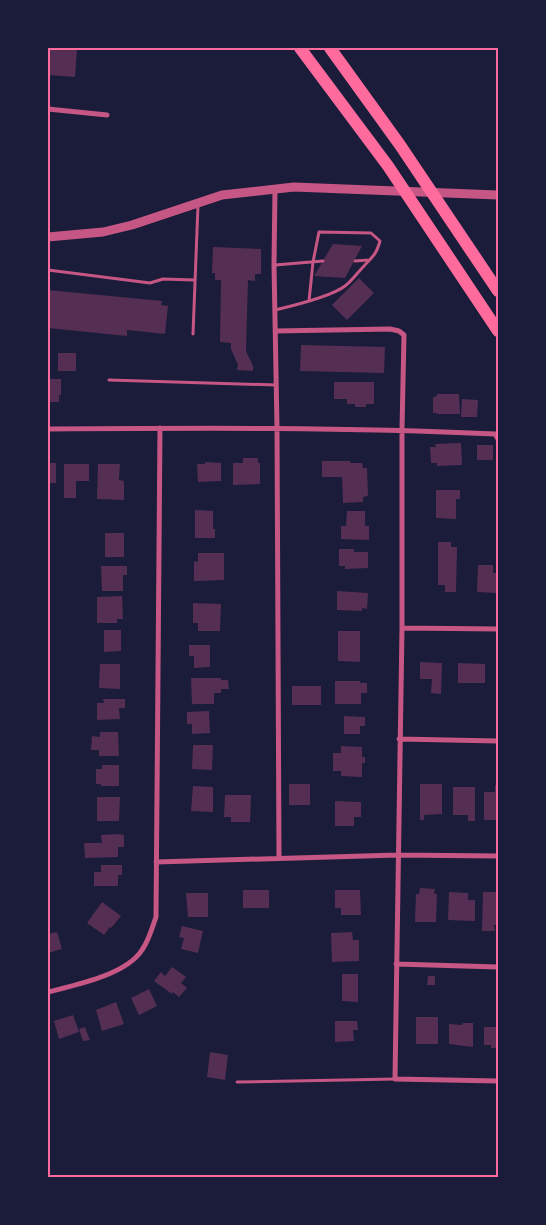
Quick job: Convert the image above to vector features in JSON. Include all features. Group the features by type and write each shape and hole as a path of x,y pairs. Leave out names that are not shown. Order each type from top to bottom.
{"highway":[{"path":"300,48 388,166 498,331"},
{"path":"330,48 400,145 498,291"}],"street":[{"path":"48,109 107,115"},
{"path":"48,236 103,232 132,225 222,195 294,187 498,194"},
{"path":"275,189 279,858"},
{"path":"275,331 390,329 399,331 404,335 402,628 394,1079 498,1081"},
{"path":"48,429 277,427 402,429 497,437"},
{"path":"48,992 108,975 130,962 142,951 156,917 158,886 156,862 160,428"},
{"path":"402,628 498,629"},
{"path":"399,739 498,741"},
{"path":"156,862 397,855 498,856"},
{"path":"396,964 498,967"}],"lane":[{"path":"192,334 198,202"},
{"path":"275,310 309,301 344,287 376,254 380,241 372,233 319,232 313,262 309,301"},
{"path":"354,261 370,260"},
{"path":"274,265 323,261"},
{"path":"48,270 150,283 163,279 194,280"},
{"path":"109,380 276,385"},
{"path":"237,1082 394,1079"}],"building":[{"path":"48,48 77,48 75,77 48,75"},
{"path":"333,244 362,246 345,278 314,276"},
{"path":"213,247 261,249 261,274 255,274 255,281 248,280 246,351 253,366 253,371 237,370 238,365 231,349 231,343 220,342 221,280 215,280 215,273 212,273"},
{"path":"359,278 374,293 347,320 332,305"},
{"path":"48,290 162,301 161,305 168,306 165,334 127,330 127,336 48,328"},
{"path":"301,345 385,347 384,373 300,371"},
{"path":"58,353 76,353 76,371 58,371"},
{"path":"48,379 61,379 59,402 48,402"},
{"path":"334,382 374,382 374,404 366,404 366,407 355,407 355,404 347,404 347,399 334,399"},
{"path":"437,394 459,394 460,414 433,413 433,397 437,396"},
{"path":"462,399 478,400 477,417 461,417"},
{"path":"461,443 462,465 437,466 437,463 431,463 430,447 436,447 435,444"},
{"path":"477,445 493,445 493,460 477,460"},
{"path":"243,458 258,458 258,463 260,463 260,484 233,485 233,463 243,463"},
{"path":"322,461 350,461 350,463 362,463 363,468 367,468 368,496 363,497 363,502 343,503 342,477 322,477"},
{"path":"205,462 221,463 221,481 198,482 197,464 205,464"},
{"path":"48,463 56,463 56,483 48,483"},
{"path":"64,464 89,464 89,481 76,481 76,498 64,498"},
{"path":"98,464 120,464 119,480 124,481 124,500 97,499"},
{"path":"436,490 460,490 460,499 456,499 456,519 436,518"},
{"path":"195,510 213,511 215,538 195,538"},
{"path":"347,511 365,511 365,526 369,526 369,540 341,539 341,526 346,526"},
{"path":"105,533 124,533 124,557 105,557"},
{"path":"438,542 451,542 451,547 457,547 456,592 445,592 445,585 438,585"},
{"path":"339,549 354,549 354,552 368,552 368,568 345,569 345,566 339,566"},
{"path":"198,553 224,553 224,580 194,581 194,561 198,562"},
{"path":"478,565 493,565 493,573 498,573 498,593 477,592"},
{"path":"101,566 127,566 127,575 123,575 123,591 102,591"},
{"path":"337,591 368,593 367,609 362,608 362,611 337,610"},
{"path":"122,596 123,619 117,619 117,623 97,623 97,597"},
{"path":"193,603 221,604 220,631 198,631 198,623 193,623"},
{"path":"104,630 121,630 121,651 104,652"},
{"path":"338,631 360,631 360,662 338,661"},
{"path":"189,645 210,645 210,667 194,668 194,656 189,656"},
{"path":"420,662 442,663 441,694 431,693 432,679 420,679"},
{"path":"458,663 485,664 485,683 458,683"},
{"path":"100,664 120,664 120,689 99,688"},
{"path":"191,678 221,678 221,680 228,680 229,689 221,689 221,693 214,693 214,704 192,704"},
{"path":"335,681 360,681 360,683 367,683 367,693 361,693 361,704 335,704"},
{"path":"292,686 321,686 321,705 292,705"},
{"path":"103,699 125,699 125,708 119,708 120,719 97,720 97,703 104,703"},
{"path":"209,711 210,733 192,734 192,724 187,724 187,712"},
{"path":"344,716 365,717 365,726 360,726 360,734 344,734"},
{"path":"100,732 118,732 119,756 99,756 99,750 91,750 92,736 100,737"},
{"path":"193,745 213,745 212,770 192,769"},
{"path":"341,746 362,747 362,757 365,757 365,763 362,763 362,777 341,776 341,771 333,771 333,753 341,753"},
{"path":"102,765 119,765 119,786 101,786 101,784 96,784 96,769 102,769"},
{"path":"289,784 310,784 310,805 289,805"},
{"path":"420,784 442,784 442,814 424,815 424,820 420,820"},
{"path":"495,785 498,785 498,820 484,820 484,792 495,792"},
{"path":"193,786 213,787 213,812 191,811"},
{"path":"453,787 475,787 475,821 468,821 468,815 453,815"},
{"path":"225,795 251,795 250,822 231,822 231,817 224,817"},
{"path":"97,797 120,797 119,821 97,821"},
{"path":"335,801 361,802 361,817 354,817 354,826 335,826"},
{"path":"101,835 124,835 124,847 118,847 118,857 85,858 84,843 102,843"},
{"path":"101,865 122,865 122,875 118,875 118,886 94,886 94,872 101,872"},
{"path":"420,888 435,889 434,894 437,894 436,922 415,922 416,894 419,894"},
{"path":"243,890 269,890 269,908 243,908"},
{"path":"335,890 360,890 361,915 341,915 341,908 335,908"},
{"path":"449,892 468,893 468,900 475,900 475,921 448,920"},
{"path":"483,892 498,892 498,925 494,925 495,931 482,931"},
{"path":"186,893 208,893 208,917 188,917"},
{"path":"102,902 121,916 104,935 87,923"},
{"path":"182,926 203,931 198,953 181,949 184,938 179,937"},
{"path":"57,932 62,949 48,953 48,934"},
{"path":"352,932 353,940 359,940 359,961 332,962 331,933"},
{"path":"172,967 186,977 181,983 187,988 179,997 154,981 161,972 165,976"},
{"path":"342,974 358,974 358,1002 342,1001"},
{"path":"428,976 435,976 435,985 427,985"},
{"path":"149,989 157,1006 139,1015 131,998"},
{"path":"116,1002 124,1024 102,1031 96,1010"},
{"path":"73,1015 79,1032 59,1039 54,1021"},
{"path":"416,1017 438,1017 438,1044 416,1044"},
{"path":"335,1021 357,1021 358,1030 353,1030 354,1041 335,1042"},
{"path":"463,1023 473,1023 473,1047 449,1044 449,1024 462,1025"},
{"path":"85,1027 90,1040 83,1041 79,1029"},
{"path":"484,1027 498,1027 497,1048 491,1048 491,1045 484,1045"},
{"path":"210,1052 228,1055 225,1080 207,1077"}]}
